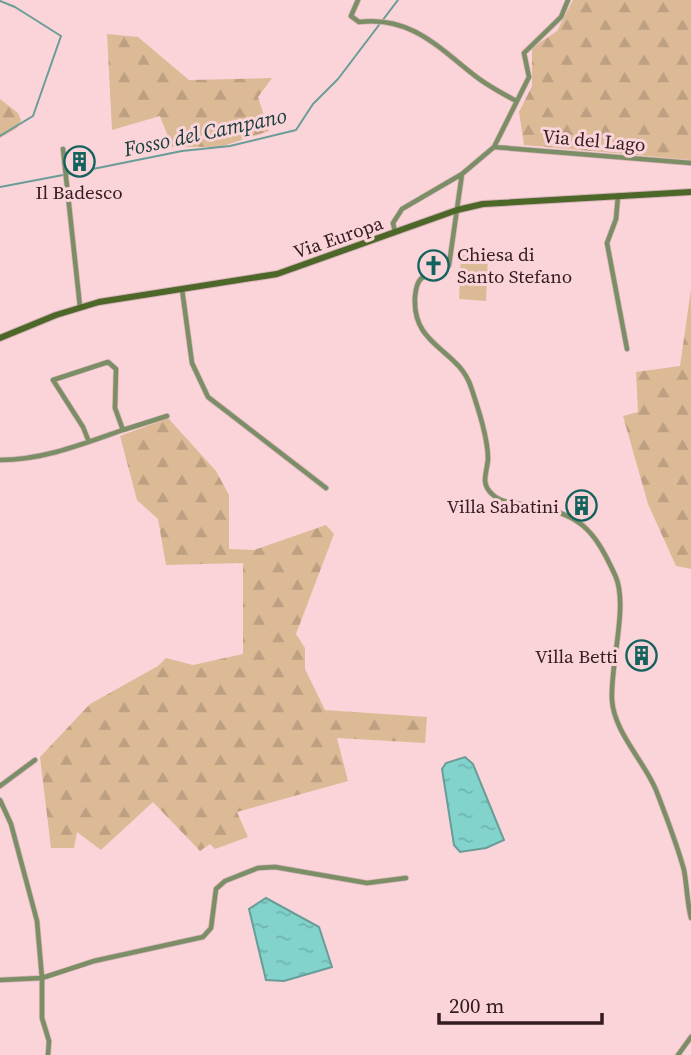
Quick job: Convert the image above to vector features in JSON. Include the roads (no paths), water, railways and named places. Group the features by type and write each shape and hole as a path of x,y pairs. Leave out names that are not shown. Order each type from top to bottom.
{"main road":[{"name":"Via Europa","path":"0,338 80,307 259,279 396,234 457,210 482,204 691,192"}],"street":[{"path":"358,0 351,16 359,22 379,20 420,31 476,77 516,101"},
{"path":"396,234 393,223 402,209 461,174 494,147 529,78 524,53 561,17 568,0"},
{"name":"Via del Lago","path":"494,147 691,163"},
{"path":"63,149 80,307"},
{"path":"461,174 446,269 424,274 417,281 415,303 418,327 460,369 470,384 488,458 484,476 487,489 500,501 555,509 571,516 592,533 615,576 622,593 615,636 613,708 655,789 684,870 691,918"},
{"path":"618,196 616,219 607,243 627,349"},
{"path":"182,289 192,363 208,397 326,488"},
{"path":"89,442 83,427 54,384 55,377 104,363 115,366 115,408 123,430"},
{"path":"0,460 29,460 167,416"},
{"path":"0,786 35,760"},
{"path":"0,800 12,824 37,920 43,978 42,1018 49,1041 48,1055"},
{"path":"0,980 43,978 94,961 198,940 211,928 216,889 225,881 258,868 275,867 367,883 406,878"},
{"path":"678,1055 691,1037"}],"water":[{"path":"465,757 473,764 504,840 486,848 460,852 454,845 442,769 446,763"},
{"path":"266,898 319,927 332,967 284,981 266,980 249,909"}],"waterway":[{"name":"Fosso del Campano","path":"68,174 182,151 230,146 296,130 313,104 338,79 398,0"},
{"path":"0,1 15,7 61,36 33,116 0,136"},
{"name":"Fosso del Campano","path":"0,187 63,175"}],"place":[{"name":"Il Badesco","path":"79,161"},
{"name":"Chiesa di Santo Stefano","path":"434,265"},
{"name":"Villa Sabatini","path":"582,506"},
{"name":"Villa Betti","path":"641,656"}]}
